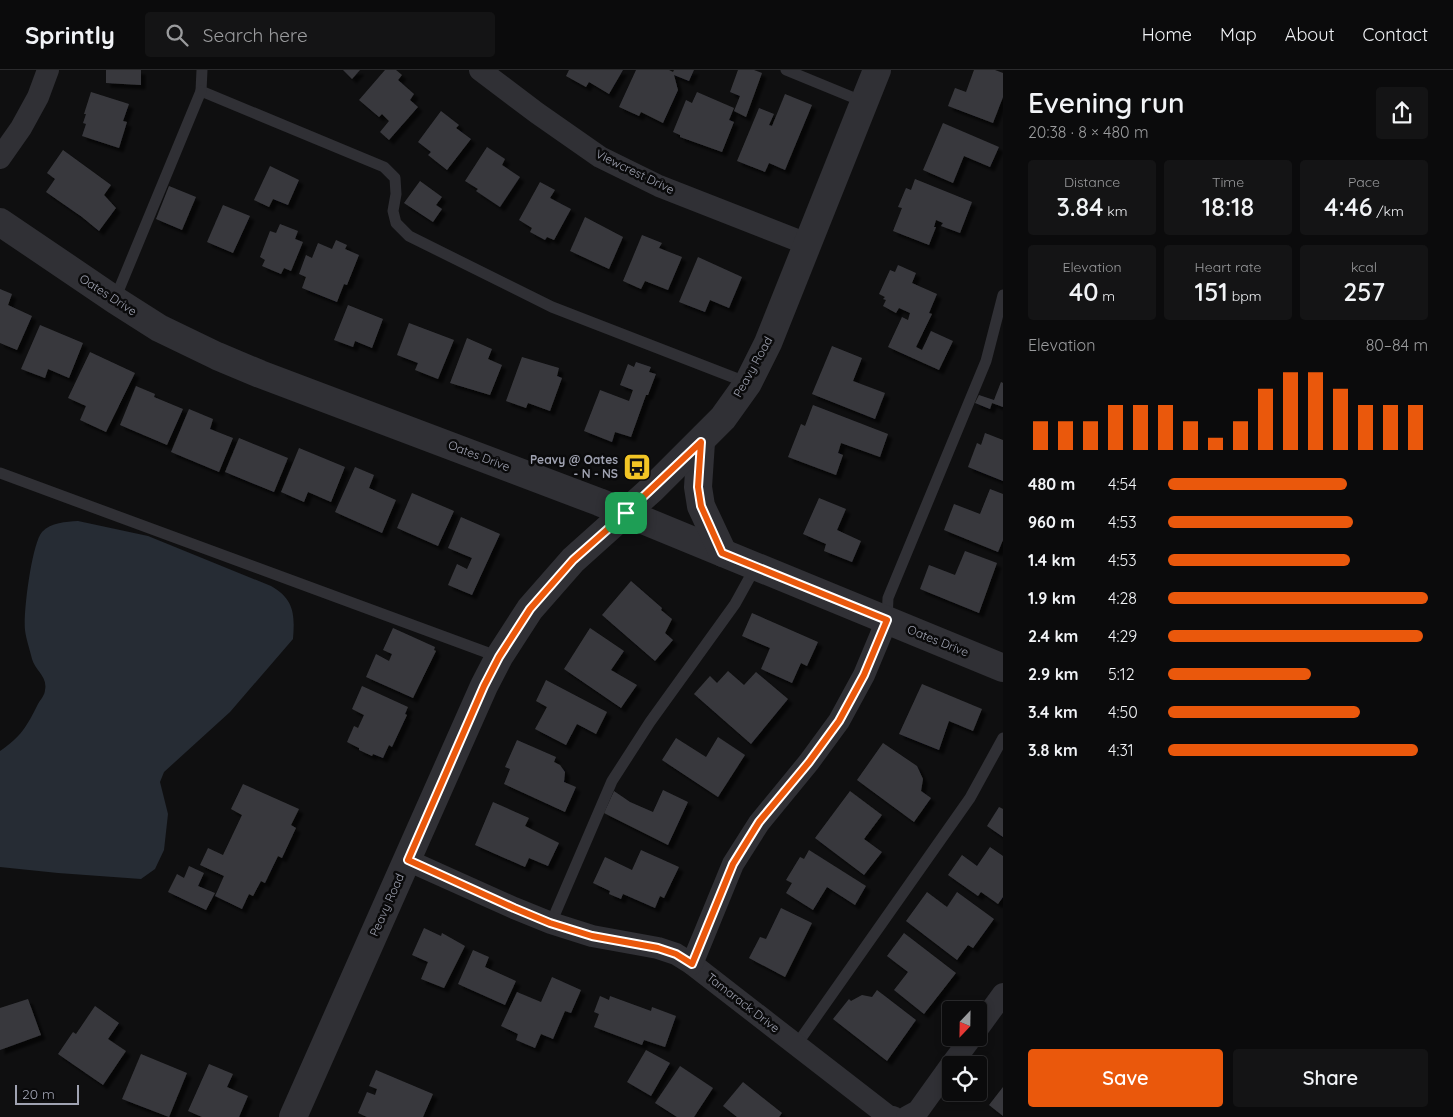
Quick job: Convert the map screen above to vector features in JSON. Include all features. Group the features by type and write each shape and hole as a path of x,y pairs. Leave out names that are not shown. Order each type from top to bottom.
{"street":[{"path":"0,158 30,112 48,70"},
{"name":"Viewcrest Drive","path":"480,70 537,114 600,157 660,186 807,244"},
{"name":"Peavy Road","path":"298,1114 484,686 499,657 530,609 573,560 701,442 723,418 748,383 768,343 877,70"},
{"name":"Oates Drive","path":"0,222 159,328 217,356 626,513 1003,668"},
{"path":"701,442 698,487 701,506 722,553"},
{"path":"692,964 733,864 759,822 809,762 839,721 864,675 887,620"},
{"name":"Tamarack Drive","path":"408,860 550,923 592,936 658,948 676,954 692,964 888,1116 893,1117"},
{"path":"988,1015 1003,994"},
{"path":"907,1117 918,1111 942,1078"}],"lane":[{"path":"115,300 201,91 202,70"},
{"path":"786,70 864,102"},
{"path":"201,91 384,167 395,178 396,194 393,210 396,223 409,236 552,307 748,383"},
{"path":"887,620 888,598 986,361 1003,295"},
{"path":"0,472 499,657"},
{"path":"550,923 612,781 650,722 735,604 756,566"},
{"path":"796,1044 970,798 1003,738"}],"shaded area":[{"path":"78,521 148,536 271,586 279,591 289,602 293,615 293,639 230,712 164,772 160,782 168,814 164,850 155,869 141,879 0,867 0,751 23,730 45,690 45,681 32,659 25,630 27,594 32,563 38,539 42,532 54,524"}],"building":[{"path":"106,70 141,70 141,85 106,83"},
{"path":"343,70 360,70 352,79"},
{"path":"385,70 396,70 402,75 398,80 414,94 410,100 418,107 389,140 380,132 389,121 382,114 379,117 359,100"},
{"path":"569,70 623,70 609,94 589,82 586,87 566,76"},
{"path":"636,70 669,70 673,72 674,70 694,70 689,81 674,75 678,90 663,123 641,112 639,116 619,107"},
{"path":"738,70 754,70 762,73 746,117 734,111 740,96 730,92"},
{"path":"974,70 995,70 1003,73 1003,97 993,123 948,106 955,88 966,92"},
{"path":"91,92 129,104 123,121 127,122 119,148 82,136 86,124 83,123 86,114 84,114"},
{"path":"697,92 734,108 729,120 734,122 722,152 680,137 680,135 673,132 686,100 692,103"},
{"path":"785,94 812,105 785,170 769,163 765,172 737,161 759,108 774,114 769,125 772,126"},
{"path":"441,111 459,125 456,128 471,139 447,170 428,155 431,152 418,142"},
{"path":"943,123 999,147 990,167 964,156 953,183 923,170"},
{"path":"487,147 505,159 502,165 520,177 500,207 465,181"},
{"path":"63,150 111,185 104,195 116,208 99,231 46,192 55,179 47,173"},
{"path":"270,166 299,180 288,205 273,199 269,207 254,200"},
{"path":"915,179 972,202 960,233 941,226 943,223 936,220 934,227 936,227 929,245 893,231 902,208 898,207 906,188 911,190"},
{"path":"420,181 442,197 436,205 442,209 433,222 404,203"},
{"path":"540,182 555,190 550,198 571,209 554,240 547,237 545,240 530,232 532,228 519,220"},
{"path":"169,186 196,197 182,230 156,219"},
{"path":"223,205 250,216 233,253 207,242"},
{"path":"585,217 623,237 609,269 570,251"},
{"path":"280,224 298,231 295,239 303,242 291,271 284,268 281,274 262,266 265,260 260,257 270,231 276,233"},
{"path":"642,235 662,243 659,248 682,257 668,290 645,281 641,289 623,281"},
{"path":"336,240 347,245 345,249 359,255 347,285 344,284 337,302 302,288 306,277 299,274 306,255 312,258 318,243 332,249"},
{"path":"698,257 742,277 729,308 710,300 705,312 679,302"},
{"path":"898,265 916,273 912,283 937,294 929,313 932,314 916,347 922,350 931,331 953,341 939,370 888,347 902,317 908,320 910,313 899,308 896,313 883,306 886,300 883,299 885,297 879,294 890,270 895,272"},
{"path":"0,289 12,294 8,305 32,316 17,350 0,343"},
{"path":"348,305 383,319 372,348 355,341 353,347 334,340"},
{"path":"409,323 454,340 438,379 415,370 418,363 397,355"},
{"path":"40,325 83,343 69,378 48,369 45,378 21,369"},
{"path":"467,338 492,349 488,359 502,365 490,395 450,383"},
{"path":"832,346 862,358 853,381 885,393 875,419 812,394"},
{"path":"90,352 135,373 106,432 80,420 86,406 68,398"},
{"path":"522,357 559,368 557,376 562,378 550,411 528,403 526,408 506,401"},
{"path":"636,362 651,367 649,372 656,374 648,395 646,395 631,437 615,432 612,442 584,431 600,390 629,401 633,390 620,385 628,364 634,367"},
{"path":"1001,382 1003,383 1003,407 992,403 990,409 975,403 979,395 994,400"},
{"path":"136,386 155,394 154,397 183,409 167,445 120,425"},
{"path":"813,405 888,434 880,457 841,443 838,453 843,455 836,475 788,457 801,424 805,426"},
{"path":"189,409 213,419 210,429 233,438 219,472 171,452"},
{"path":"985,433 1003,440 1003,481 968,467 977,443 981,445"},
{"path":"239,438 288,458 274,492 225,472"},
{"path":"299,448 345,467 331,502 308,492 304,502 281,492"},
{"path":"355,467 374,475 369,488 396,500 382,533 335,512"},
{"path":"990,489 1003,494 1003,540 998,552 944,530 954,504 980,514"},
{"path":"412,493 454,511 438,546 397,528"},
{"path":"819,498 846,509 837,530 861,541 852,562 824,551 826,544 803,534"},
{"path":"461,517 500,534 472,595 448,585 457,564 467,569 472,558 448,548"},
{"path":"965,551 997,563 979,613 920,589 929,565 955,575"},
{"path":"631,581 672,619 665,633 673,640 655,661 602,615"},
{"path":"752,613 818,642 807,666 801,663 792,683 761,669 770,648 742,636"},
{"path":"393,628 435,647 434,650 436,651 413,698 366,677 376,654 389,661 392,654 383,650"},
{"path":"590,628 624,651 611,670 637,685 621,708 564,669"},
{"path":"728,671 744,685 756,672 788,699 751,744 694,694 710,676 717,683"},
{"path":"546,680 607,712 596,734 577,724 566,745 535,729 547,707 536,701"},
{"path":"922,684 982,709 973,731 949,721 939,750 899,734"},
{"path":"362,686 408,707 405,714 407,715 392,747 389,745 383,758 373,754 372,756 347,742 354,726 358,728 364,715 352,709"},
{"path":"718,737 745,755 718,797 662,760 676,738 706,757"},
{"path":"517,740 556,757 554,762 560,765 565,772 564,782 576,787 565,812 504,784 510,769 505,767"},
{"path":"883,743 917,766 923,779 921,791 931,798 914,822 857,780"},
{"path":"243,784 299,809 291,825 296,828 282,858 278,856 265,883 261,881 253,896 249,894 242,909 215,896 224,876 200,865 208,848 223,855 242,815 231,809"},
{"path":"663,790 688,802 668,845 604,813 614,791 630,802 653,812"},
{"path":"850,791 882,815 864,839 882,852 864,875 815,838"},
{"path":"493,802 529,818 525,826 559,843 548,866 529,858 525,867 475,845"},
{"path":"999,807 1003,809 1003,837 987,826"},
{"path":"990,847 1003,856 1003,897 998,904 981,892 978,896 948,875 962,855 977,866"},
{"path":"641,850 679,867 664,898 660,896 655,908 623,894 621,899 609,894 610,891 593,883 605,857 632,870"},
{"path":"809,850 866,886 855,905 827,887 813,910 786,893 792,883 786,880 800,857 804,859"},
{"path":"189,866 204,873 198,886 215,893 206,910 168,892 177,874 184,878"},
{"path":"927,892 947,907 957,892 994,919 973,948 968,945 957,960 906,921"},
{"path":"781,908 812,923 785,977 749,958 760,937 766,939"},
{"path":"424,928 441,936 442,933 465,946 444,988 421,979 428,962 412,955"},
{"path":"904,933 956,973 924,1014 894,990 908,972 887,956"},
{"path":"473,950 489,957 485,967 516,981 505,1005 458,984"},
{"path":"552,977 581,990 571,1013 565,1011 553,1039 541,1034 535,1048 516,1040 518,1034 501,1026 517,992 541,1002"},
{"path":"877,990 916,1020 887,1061 833,1019 849,999 851,1001 862,995 872,997"},
{"path":"600,996 609,1000 610,996 651,1011 652,1007 676,1016 665,1047 644,1040 642,1045 594,1027 599,1014 594,1012"},
{"path":"28,999 41,1035 0,1050 0,1008"},
{"path":"95,1006 119,1023 108,1039 126,1051 103,1085 58,1054 73,1032 76,1034"},
{"path":"646,1050 670,1063 651,1096 627,1082"},
{"path":"141,1054 187,1073 169,1117 122,1099"},
{"path":"209,1064 233,1074 227,1087 248,1096 239,1117 202,1117 188,1111"},
{"path":"680,1066 713,1088 694,1117 677,1117 655,1103"},
{"path":"376,1070 433,1094 423,1117 367,1117 358,1113 367,1092 375,1095 377,1089 369,1086"},
{"path":"743,1082 782,1113 779,1117 737,1117 723,1106"},
{"path":"1003,1087 1003,1116 989,1105"}],"place":[{"name":"Peavy @ Oates - N - NS","path":"637,467"}],"route":[{"path":"701,442 698,487 701,506 722,553 887,620 864,675 839,721 809,762 759,822 733,864 692,964 676,954 658,948 592,936 550,923 408,860 484,686 499,657 530,609 573,560 626,513 701,442"}]}
